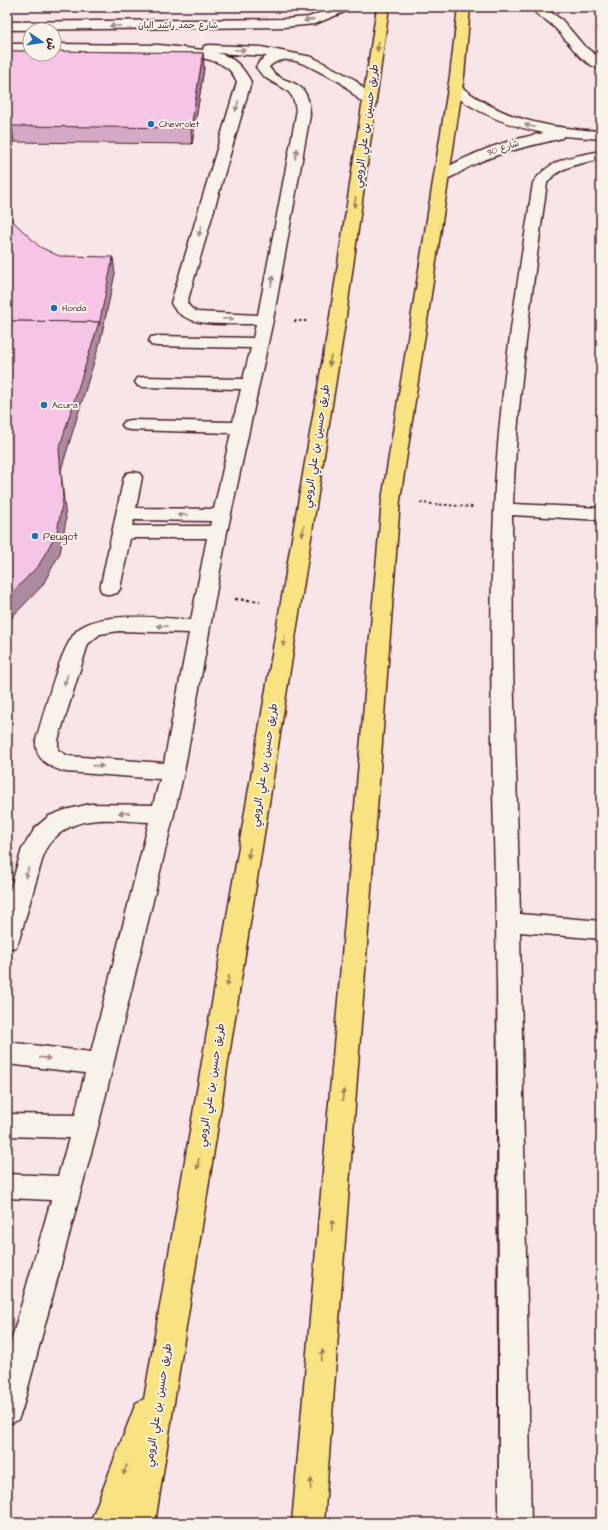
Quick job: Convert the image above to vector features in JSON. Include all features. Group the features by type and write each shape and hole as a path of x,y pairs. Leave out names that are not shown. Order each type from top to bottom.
{"highway":[{"name":"طريق حسين بن علي الرومي","path":"139,1523 337,323 383,7"},
{"path":"308,1523 391,500 455,89 464,7"},
{"path":"106,1523 164,1368"}],"street":[{"name":"شارع حمد راشد البان","path":"7,26 210,25 254,19 311,21 345,7"},
{"path":"536,7 547,17 558,23 579,49 601,65"},
{"path":"557,7 558,23"},
{"path":"205,49 223,42 226,37 225,32 210,25"},
{"path":"7,48 22,48"},
{"path":"62,48 205,49 261,51 292,56 307,60 349,82 370,102"},
{"path":"145,49 216,56 237,67 244,82 180,303 181,309 195,316 265,320"},
{"path":"7,1410 85,1128 173,772 220,523 265,320 304,106 301,97 294,89 269,76 262,67 265,62 281,56 292,56"},
{"path":"244,82 254,76 269,76"},
{"name":"شارع 30","path":"455,89 477,105 508,119 568,133 601,135"},
{"name":"شارع 30","path":"442,176 472,159 506,146 568,133"},
{"path":"515,1523 508,922 501,624 503,508 512,387 521,310 540,183 549,171 558,166 568,162 601,155"},
{"path":"157,340 260,343"},
{"path":"144,382 251,384"},
{"path":"131,425 241,428"},
{"path":"110,589 133,477"},
{"path":"503,508 601,514"},
{"path":"123,523 220,523"},
{"path":"173,772 66,764 56,761 49,756 46,748 47,740 76,647 86,633 94,628 116,624 201,627"},
{"path":"7,940 34,849 39,838 49,827 62,819 77,814 93,812 163,814"},
{"path":"508,922 601,930"},
{"path":"7,1053 100,1064"},
{"path":"7,1125 85,1128"},
{"path":"7,1186 68,1188"}],"path":[{"path":"265,320 337,323"},
{"path":"391,500 503,508"},
{"path":"207,597 291,603"}],"building":[{"path":"7,51 22,51 22,62 62,62 62,51 203,53 191,128 12,126 7,144"},
{"path":"7,216 40,247 59,256 113,257 99,325 99,322 7,321"},
{"path":"7,321 99,322 59,449 63,499 57,532 39,565 9,596 7,603"}],"place":[{"name":"Chevrolet","path":"151,124"},
{"name":"Honda","path":"54,308"},
{"name":"Acura","path":"44,405"},
{"name":"Peugot","path":"35,536"}]}
